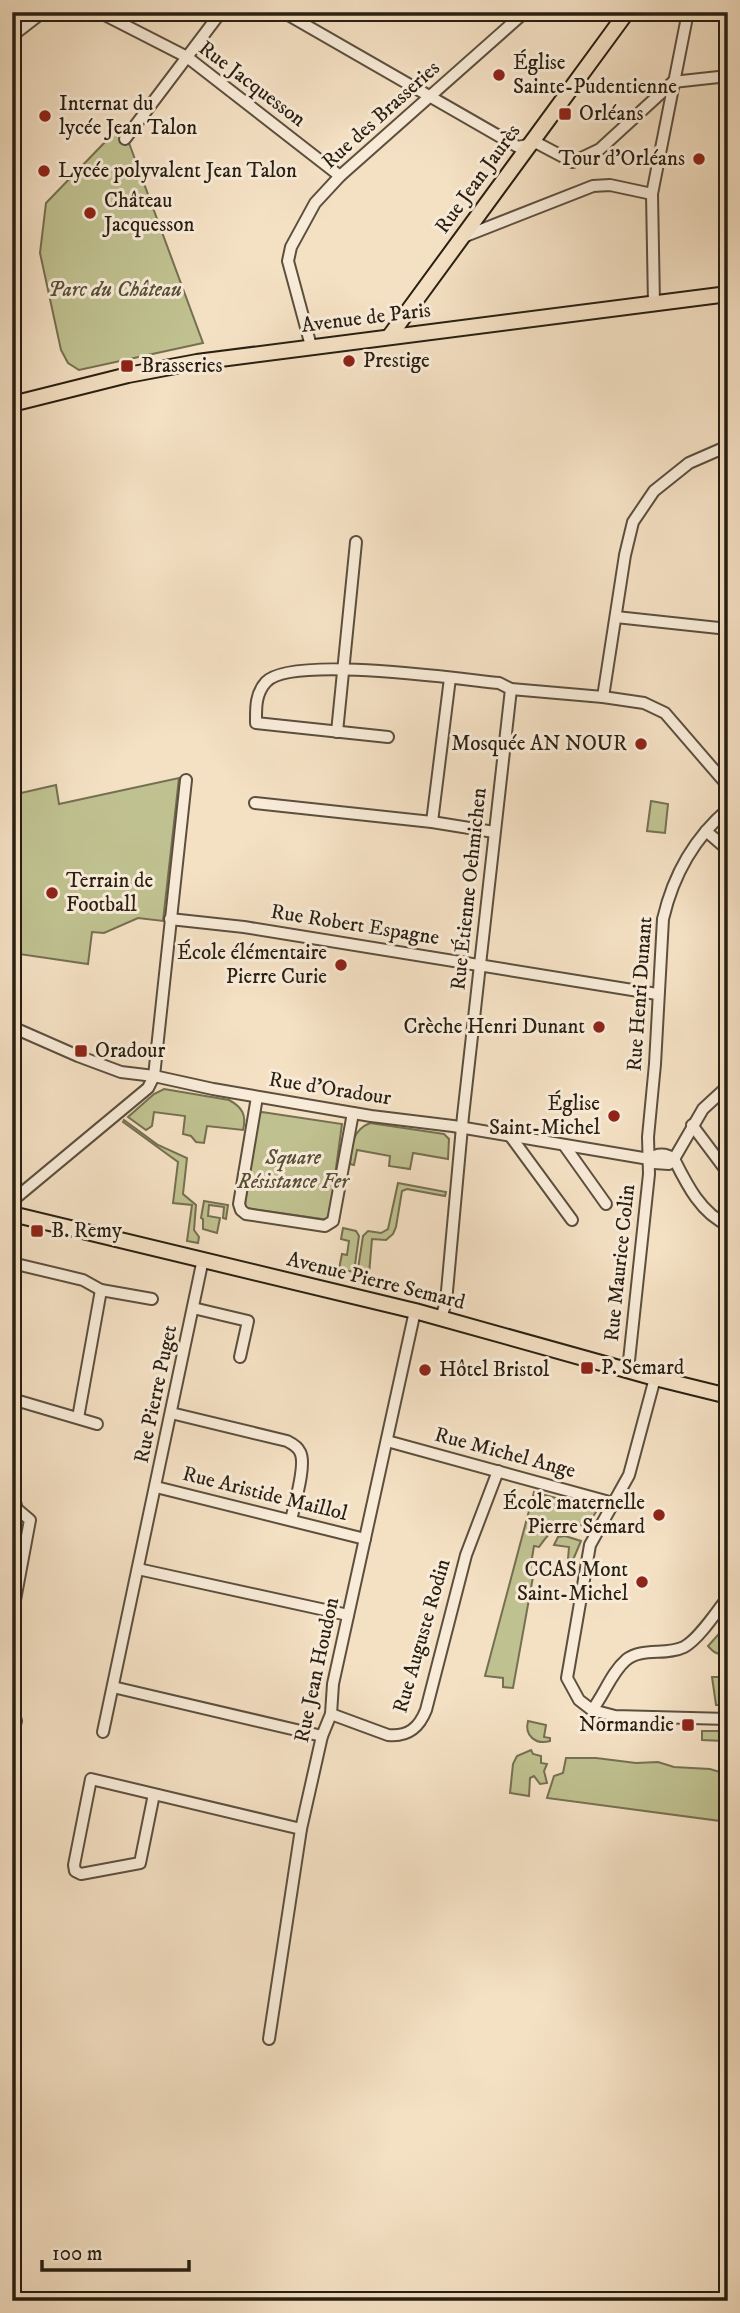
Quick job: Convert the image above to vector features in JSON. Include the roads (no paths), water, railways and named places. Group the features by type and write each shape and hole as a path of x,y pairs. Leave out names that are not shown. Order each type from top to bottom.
{"main road":[{"name":"Rue Jean Jaurès","path":"389,337 463,237 524,146 627,12"},
{"name":"Avenue de Paris","path":"12,404 161,368 311,346 728,294"},
{"name":"Avenue Pierre Semard","path":"12,1214 415,1311 728,1396"}],"street":[{"path":"12,36 43,12"},
{"name":"Rue Jacquesson","path":"99,12 187,57 340,176"},
{"path":"125,139 221,12"},
{"path":"284,12 430,96 524,146 537,143 573,162 600,149 673,82 728,76"},
{"name":"Rue des Brasseries","path":"311,346 288,261 291,247 315,203 340,176 526,12"},
{"path":"654,303 652,194 688,12"},
{"path":"463,237 593,186 610,185 652,194"},
{"path":"603,697 625,555 634,522 654,491 689,463 728,446"},
{"path":"337,732 356,542"},
{"path":"616,617 728,629"},
{"path":"388,737 256,723 256,702 266,681 277,674 289,671 345,669 499,683 511,690 644,703 665,713 728,786"},
{"path":"432,822 450,678"},
{"name":"Rue Étienne Oehmichen","path":"441,1318 446,1302 462,1128 511,690"},
{"path":"12,1201 148,1088 155,1076 186,780"},
{"path":"255,803 432,822 494,832"},
{"name":"Rue Henri Dunant","path":"649,1159 648,1137 655,1064 661,930 669,896 681,867 706,831 726,813"},
{"path":"706,831 728,850"},
{"name":"Rue Robert Espagne","path":"170,919 244,927 657,994"},
{"name":"Rue d'Oradour","path":"12,1027 121,1072 353,1113 649,1159 654,1155 669,1155 674,1159"},
{"path":"727,1087 709,1101 692,1125 674,1159 706,1211 728,1225"},
{"path":"257,1097 239,1204 246,1214 325,1226 331,1224 353,1113"},
{"path":"692,1125 728,1173"},
{"path":"511,1137 572,1220"},
{"path":"564,1145 606,1204"},
{"name":"Rue Maurice Colin","path":"628,1370 649,1159"},
{"name":"Rue Pierre Puget","path":"103,1732 203,1259"},
{"path":"12,1263 83,1280 101,1290 152,1300"},
{"path":"78,1418 101,1290"},
{"name":"Rue Pierre Puget","path":"193,1308 248,1321 240,1357"},
{"name":"Rue Jean Houdon","path":"269,2039 301,1829 322,1736 331,1714 333,1684 415,1311"},
{"path":"655,1378 629,1475 590,1545 567,1678 579,1700 592,1710 615,1716 728,1719"},
{"path":"12,1399 97,1424"},
{"path":"171,1413 287,1441 294,1446 300,1452 302,1462 291,1520"},
{"name":"Rue Michel Ange","path":"387,1441 613,1503"},
{"name":"Rue Auguste Rodin","path":"331,1714 388,1735 398,1736 418,1725 426,1710 466,1555 498,1471"},
{"name":"Rue Aristide Maillol","path":"156,1487 365,1539"},
{"path":"12,1492 17,1509 30,1520 12,1616"},
{"path":"138,1569 348,1615"},
{"path":"592,1710 627,1659 638,1653 683,1647 693,1640 728,1597"},
{"path":"113,1687 322,1736"},
{"path":"12,1709 16,1721 12,1734"},
{"path":"153,1794 140,1863 81,1874 75,1871 91,1779 301,1829"}],"place":[{"name":"Église Sainte-Pudentienne","path":"499,75"},
{"name":"Orléans","path":"565,114"},
{"name":"Internat du lycée Jean Talon","path":"45,116"},
{"name":"Tour d'Orléans","path":"699,159"},
{"name":"Lycée polyvalent Jean Talon","path":"44,171"},
{"name":"Château Jacquesson","path":"90,213"},
{"name":"Prestige","path":"349,361"},
{"name":"Brasseries","path":"127,366"},
{"name":"Mosquée AN NOUR","path":"641,744"},
{"name":"Terrain de Football","path":"52,893"},
{"name":"École élémentaire Pierre Curie","path":"341,965"},
{"name":"Crèche Henri Dunant","path":"599,1027"},
{"name":"Oradour","path":"81,1051"},
{"name":"Église Saint-Michel","path":"614,1116"},
{"name":"B. Remy","path":"37,1231"},
{"name":"P. Semard","path":"587,1368"},
{"name":"Hôtel Bristol","path":"425,1370"},
{"name":"École maternelle Pierre Semard","path":"659,1515"},
{"name":"CCAS Mont Saint-Michel","path":"642,1582"},
{"name":"Normandie","path":"688,1725"}],"park label":[{"name":"Parc du Château","path":"115,290"},
{"name":"Square Résistance Fer","path":"293,1170"}]}
